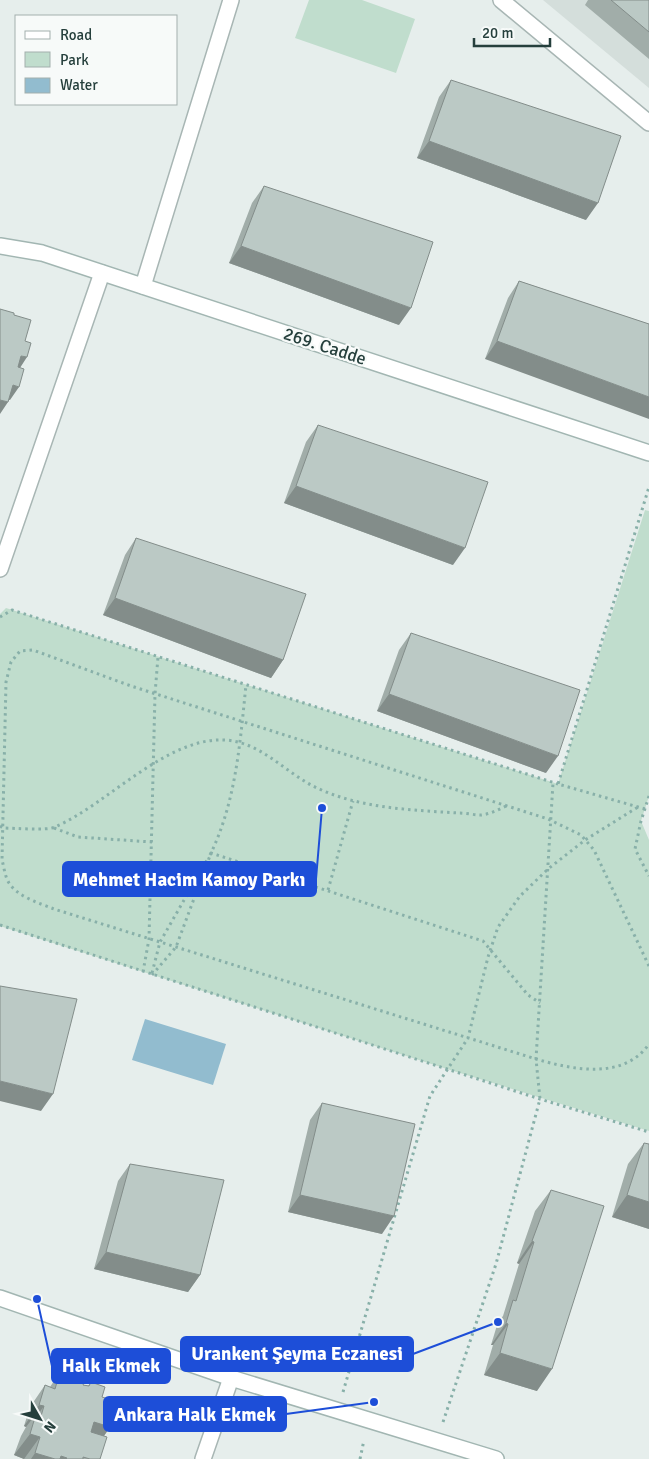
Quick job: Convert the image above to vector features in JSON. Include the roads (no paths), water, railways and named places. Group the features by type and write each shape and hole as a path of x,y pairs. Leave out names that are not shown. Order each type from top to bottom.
{"street":[{"path":"143,286 231,0"},
{"path":"501,0 649,123"},
{"name":"269. Cadde","path":"0,246 42,253 649,453"},
{"path":"0,569 102,273"},
{"path":"0,1298 231,1378 496,1459"},
{"path":"203,1459 231,1378"}],"water":[{"path":"145,1019 226,1044 213,1085 132,1060"}],"place":[{"name":"Mehmet Hacim Kamoy Parkı","path":"322,808"},
{"name":"Halk Ekmek","path":"37,1299"},
{"name":"Urankent Şeyma Eczanesi","path":"498,1322"},
{"name":"Ankara Halk Ekmek","path":"374,1402"}]}
